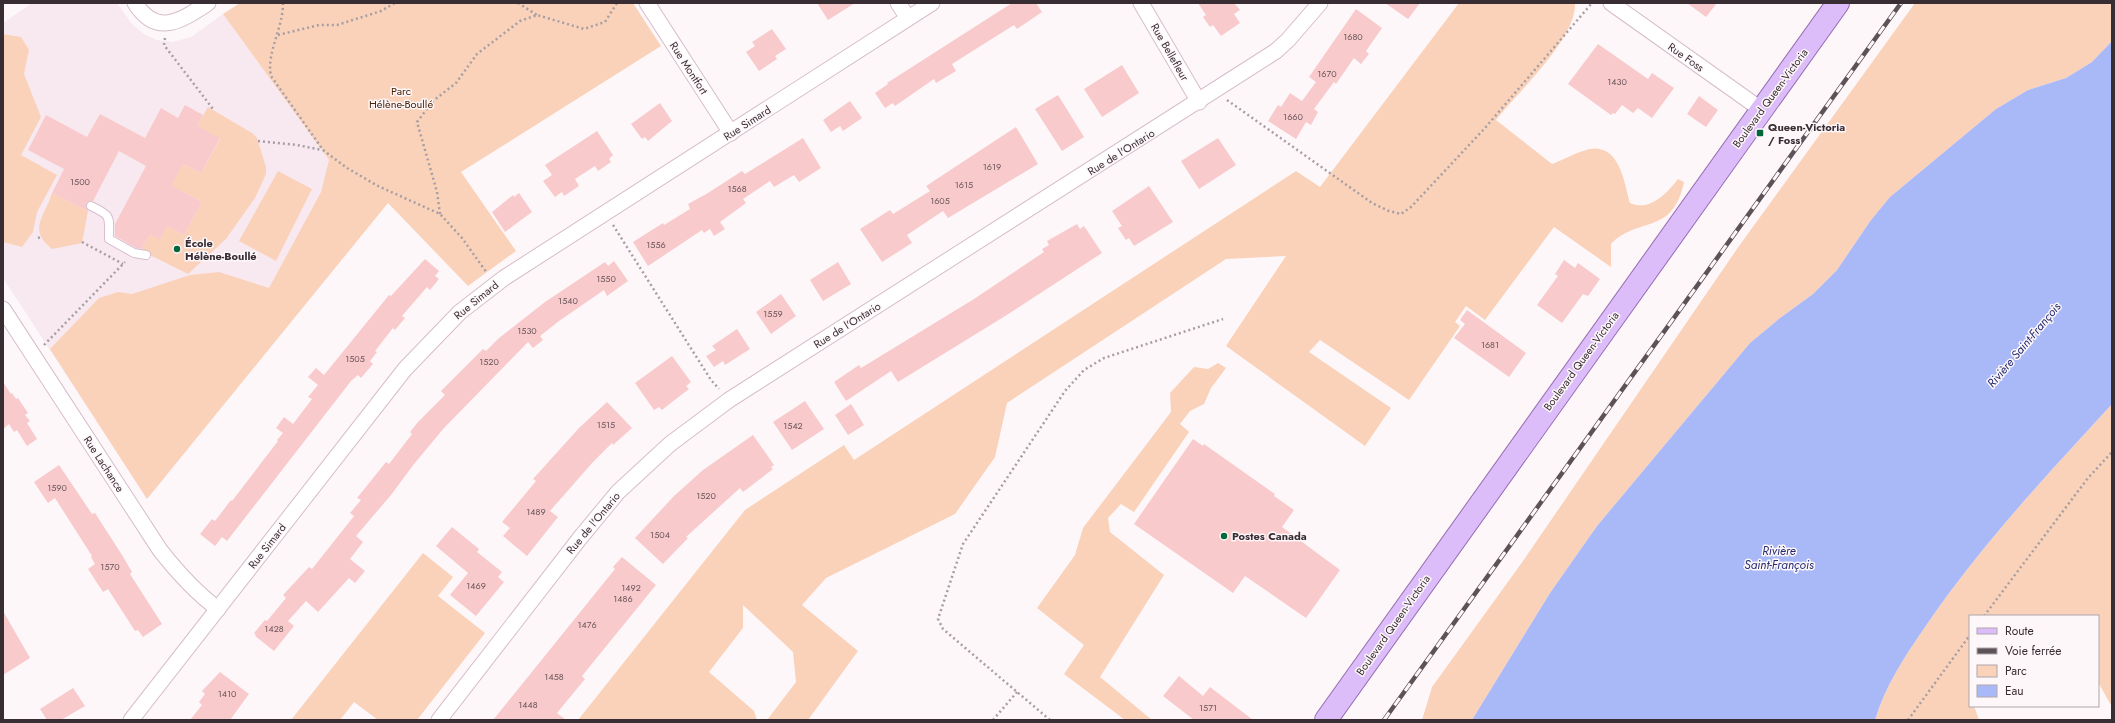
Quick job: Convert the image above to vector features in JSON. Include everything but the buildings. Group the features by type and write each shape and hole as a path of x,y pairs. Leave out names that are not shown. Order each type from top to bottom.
{"main road":[{"name":"Boulevard Queen-Victoria","path":"1326,720 1838,3"}],"street":[{"path":"135,3 148,18 166,24 178,21 208,3"},
{"name":"Rue Montfort","path":"647,3 731,133"},
{"path":"898,3 908,18"},
{"name":"Rue Simard","path":"131,720 405,369 460,312 495,285 932,3"},
{"name":"Rue Bellefleur","path":"1141,3 1199,102"},
{"name":"Rue de l'Ontario","path":"439,720 576,543 618,492 670,444 729,400 1199,102 1276,51 1288,40 1320,3"},
{"name":"Rue Foss","path":"1611,3 1762,110"},
{"name":"Rue Lachance","path":"3,309 160,550 189,585 218,609"}],"lane":[{"path":"91,206 109,217 109,239 134,253 146,255"}],"path":[{"path":"283,3 283,17 269,64 271,76 322,150 347,168 378,186 440,214 462,238 495,285"},
{"path":"278,35 319,25 337,25 381,11 395,3"},
{"path":"518,3 537,15 584,29 605,22 617,3"},
{"path":"1218,89 1226,100 1372,203 1389,211 1401,214 1411,207 1486,128 1592,3"},
{"path":"440,214 437,192 417,122 433,101 456,83 477,54 520,21 537,15"},
{"path":"164,45 213,109 212,110"},
{"path":"258,141 297,145 322,150"},
{"path":"605,213 711,380 729,400"},
{"path":"82,242 123,264"},
{"path":"34,356 134,253"},
{"path":"1050,720 943,629 938,619 963,544 1065,391 1084,370 1104,358 1223,319"},
{"path":"1985,615 2088,478 2112,452"},
{"path":"1908,720 1969,636"},
{"path":"993,720 1017,692"}],"shaded area":[{"name":"École Hélène-Boullé","path":"32,3 117,3 132,24 144,34 157,40 172,42 191,37 223,14 373,221 147,499 3,278 3,23"}],"green space":[{"name":"Parc Hélène-Boullé","path":"240,3 633,3 661,46 461,172 516,251 468,286 388,203 147,499 50,349 99,298 118,292 132,294 190,275 219,272 269,288 321,192 329,160 223,14"},
{"path":"1459,3 1575,3 1573,17 1556,48 1496,120 1552,164 1588,150 1599,149 1606,151 1612,156 1621,171 1630,203 1644,205 1651,203 1669,190 1678,179 1684,182 1679,199 1672,211 1654,223 1632,230 1611,244 1611,267 1554,227 1485,320 1466,306 1455,322 1460,326 1409,400 1320,340 1309,352 1391,408 1365,446 1226,346 1286,256 1226,259 1007,403 995,457 955,514 826,578 802,605 858,651 808,720 767,720 796,682 793,652 743,605 743,628 709,672 754,711 757,720 578,720 745,510 844,445 854,460 1296,171 1320,187"},
{"path":"1915,3 2112,3 2112,41 2092,62 2066,78 2028,90 1996,109 1890,197 1871,220 1837,270 1813,294 1780,318 1750,343 1597,526 1550,593 1472,720 1422,720 1432,687 1523,561 1739,246"},
{"path":"3,34 21,37 29,50 24,74 41,117 21,155 57,175 37,212 33,232 22,247 3,242"},
{"path":"208,107 252,133 257,138 266,167 266,174 255,198 226,239 188,274 154,257 140,253 150,234 160,239 167,226 184,235 202,202 184,192 165,189 174,173 177,174 183,164 201,173 220,139 197,126"},
{"path":"278,171 312,189 276,261 239,241"},
{"path":"52,193 88,211 82,243 52,249 40,235 40,222"},
{"path":"1218,363 1226,368 1211,388 1204,404 1190,411 1180,424 1189,432 1134,512 1121,504 1108,518 1110,532 1164,575 1100,677 1152,720 1125,720 1064,674 1084,645 1037,608 1075,555 1083,528 1171,412 1170,393 1194,367 1208,369"},
{"path":"2112,404 2112,707 2099,684 2099,615 1969,615 1969,707 1974,707 1979,720 1875,720 1884,695 1896,672 1946,597 2014,512"},
{"path":"423,553 453,577 438,596 485,633 417,720 378,720 354,702 340,720 291,720"}],"water":[{"name":"Rivière Saint-François","path":"2112,41 2112,404 2014,512 1946,597 1896,672 1884,695 1875,720 1472,720 1550,593 1597,526 1750,343 1780,318 1813,294 1837,270 1871,220 1890,197 1996,109 2028,90 2066,78 2092,62"}],"railway":[{"path":"1384,720 1901,3"}],"place":[{"name":"Queen-Victoria / Foss","path":"1760,133"},
{"name":"École Hélène-Boullé","path":"177,249"},
{"name":"Postes Canada","path":"1224,536"}]}
